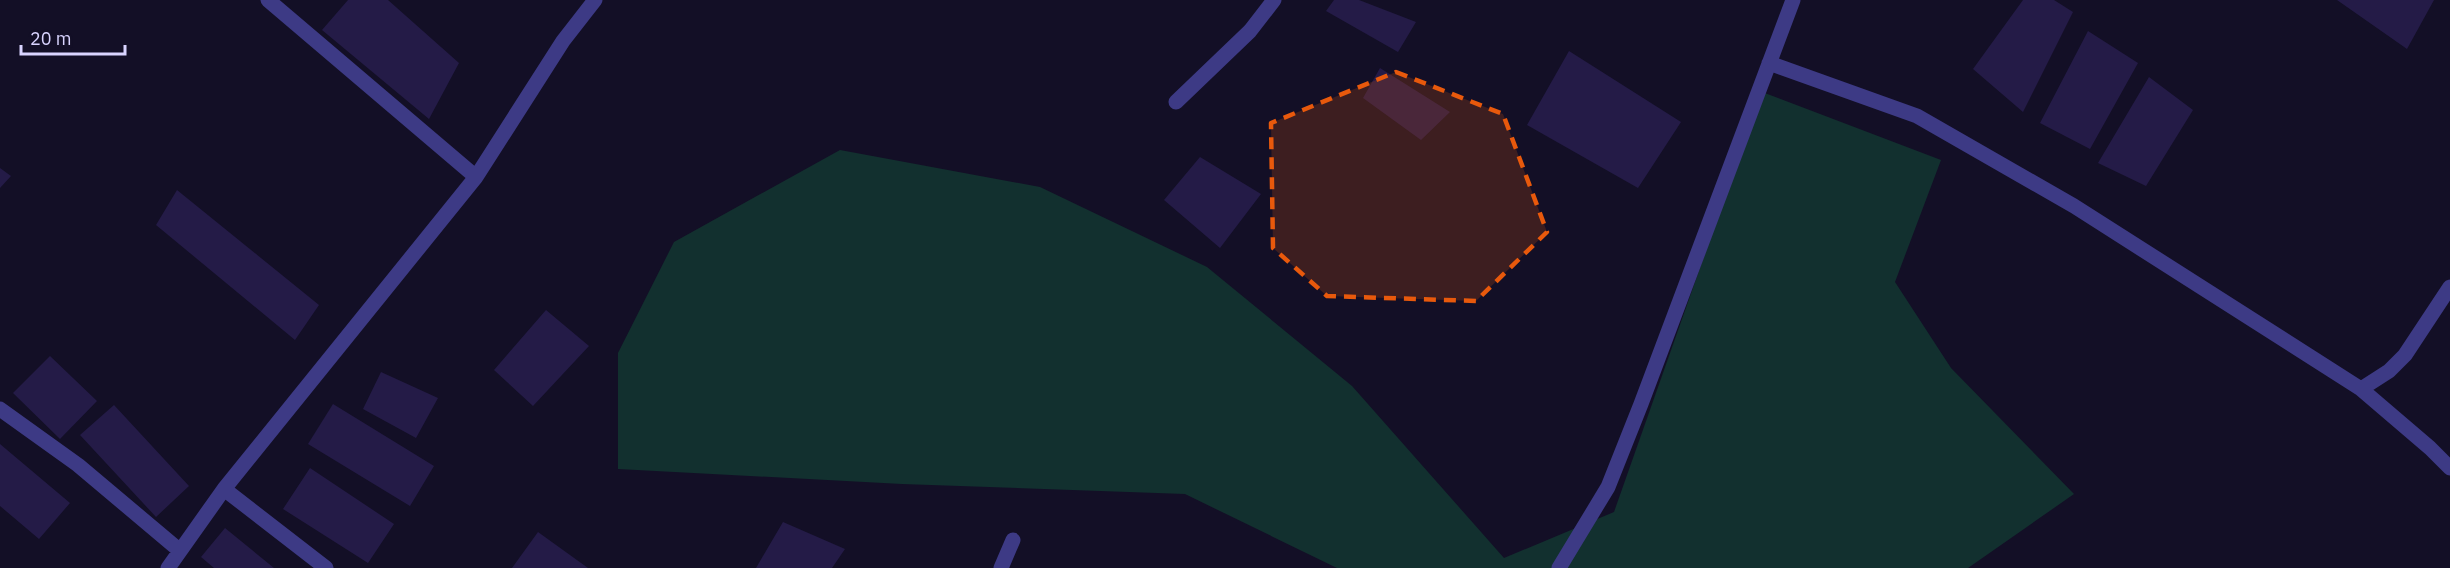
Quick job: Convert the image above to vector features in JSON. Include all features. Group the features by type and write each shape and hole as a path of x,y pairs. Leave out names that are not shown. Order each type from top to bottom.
{"street":[{"path":"268,0 476,177"},
{"path":"168,568 224,489 476,177 563,41 595,0"},
{"path":"1176,102 1250,31 1274,0"},
{"path":"1559,568 1608,487 1646,393 1792,0"},
{"path":"1769,63 1917,116 2074,206 2361,389 2450,468"},
{"path":"2361,389 2389,371 2406,355 2450,287"},
{"path":"0,409 78,465 179,550"},
{"path":"224,489 326,568"},
{"path":"1001,568 1013,540"}],"highlighted area":[{"path":"1396,72 1503,114 1547,232 1476,301 1327,296 1273,248 1271,123"}],"green space":[{"path":"1762,92 1941,160 1895,282 1951,368 2074,494 1968,568 1337,568 1185,494 902,484 618,469 618,353 674,242 840,150 1040,187 1207,267 1352,386 1504,558 1614,512"}],"building":[{"path":"348,0 388,0 459,63 429,119 322,30"},
{"path":"1334,0 1359,0 1416,22 1398,52 1326,11"},
{"path":"2023,0 2054,0 2073,12 2023,112 1973,69"},
{"path":"2337,0 2434,0 2407,49"},
{"path":"2088,31 2138,63 2090,149 2040,123"},
{"path":"1569,51 1681,122 1638,188 1527,125"},
{"path":"1380,68 1450,112 1421,140 1363,98"},
{"path":"2149,77 2193,110 2146,186 2098,163"},
{"path":"1200,157 1261,194 1220,248 1164,200"},
{"path":"0,168 11,176 0,188"},
{"path":"177,190 319,305 295,340 156,225"},
{"path":"546,310 589,346 533,406 494,370"},
{"path":"50,356 97,401 60,439 13,393"},
{"path":"381,372 438,398 416,438 363,409"},
{"path":"333,404 434,466 410,506 308,444"},
{"path":"114,405 189,486 156,517 80,435"},
{"path":"0,444 70,503 39,539 0,506"},
{"path":"310,468 394,524 368,563 283,509"},
{"path":"783,522 845,549 832,568 756,568"},
{"path":"225,528 274,568 214,568 201,557"},
{"path":"538,532 588,568 512,568"}]}
